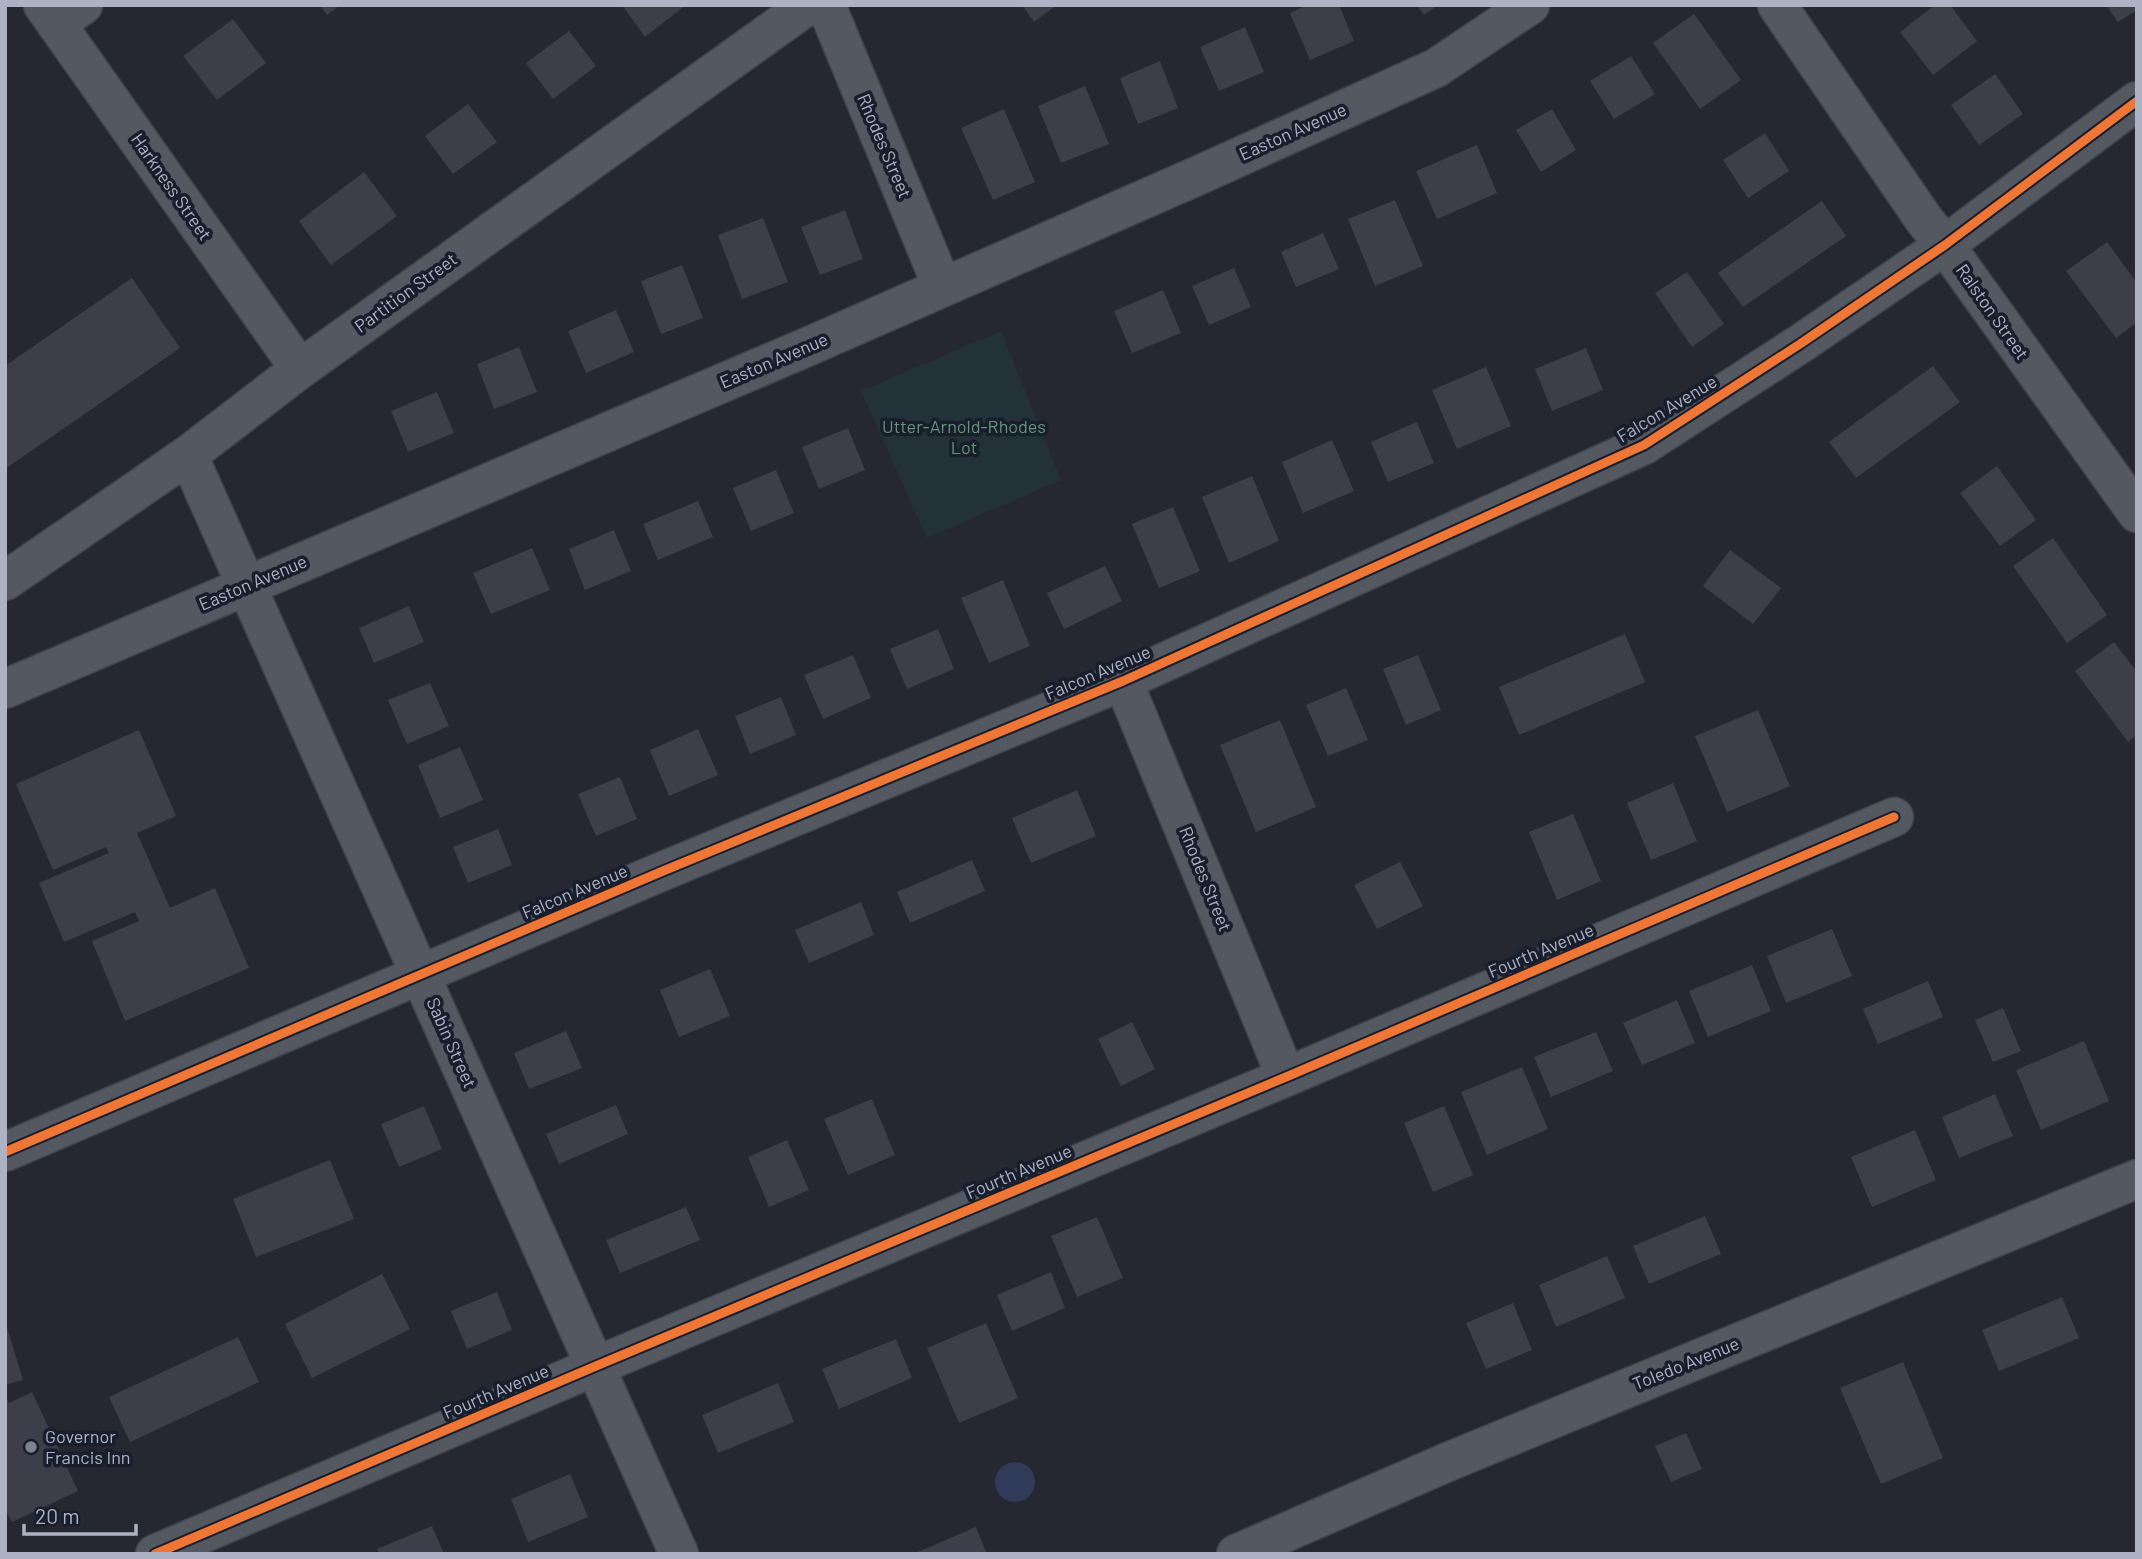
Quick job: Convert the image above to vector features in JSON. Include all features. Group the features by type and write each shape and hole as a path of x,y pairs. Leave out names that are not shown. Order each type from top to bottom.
{"street":[{"name":"Partition Street","path":"5,581 188,456 300,369 808,5"},
{"name":"Rhodes Street","path":"826,5 942,286"},
{"name":"Easton Avenue","path":"5,689 807,347 1197,176 1436,68 1530,5"},
{"name":"Ralston Street","path":"1777,5 1881,159 2137,513"},
{"name":"Harkness Street","path":"61,12 300,369"},
{"name":"Falcon Avenue","path":"5,1152 1124,681 1644,445 1800,344 1945,245 2137,101"},
{"name":"Sabin Street","path":"188,456 679,1554"},
{"name":"Rhodes Street","path":"1124,681 1286,1077"},
{"name":"Fourth Avenue","path":"155,1554 1286,1077 1894,817"},
{"name":"Toledo Avenue","path":"1236,1554 1462,1456 2137,1179"}],"green space":[{"name":"Utter-Arnold-Rhodes Lot","path":"1001,331 1061,480 927,538 861,391"}],"water":[{"path":"1015,1462 1029,1468 1035,1482 1029,1496 1015,1502 1001,1496 995,1482 1001,1468"}],"building":[{"path":"320,5 340,5 327,15"},
{"path":"622,5 686,5 645,37"},
{"path":"1022,5 1057,5 1034,22"},
{"path":"1307,5 1339,5 1354,41 1310,60 1290,13"},
{"path":"1417,5 1438,5 1424,15"},
{"path":"1935,5 1950,5 1977,41 1933,75 1900,32"},
{"path":"2106,5 2137,5 2137,10 2118,22"},
{"path":"1694,14 1741,80 1700,109 1653,43"},
{"path":"233,19 266,63 217,100 183,56"},
{"path":"1245,27 1264,72 1219,91 1200,47"},
{"path":"569,31 596,66 553,99 526,63"},
{"path":"1631,56 1655,94 1614,119 1590,81"},
{"path":"1160,61 1178,108 1138,124 1120,78"},
{"path":"1995,74 2023,114 1979,145 1951,105"},
{"path":"1085,86 1109,144 1061,163 1038,106"},
{"path":"468,104 497,142 453,174 425,136"},
{"path":"1004,109 1035,182 993,200 961,128"},
{"path":"1552,109 1576,150 1541,172 1516,130"},
{"path":"1765,133 1789,171 1748,198 1723,160"},
{"path":"1477,145 1497,193 1437,219 1416,171"},
{"path":"364,172 397,216 331,265 299,221"},
{"path":"1395,200 1423,266 1375,286 1348,219"},
{"path":"1822,201 1846,236 1743,307 1718,273"},
{"path":"845,210 863,259 820,275 801,227"},
{"path":"763,218 788,282 742,299 718,235"},
{"path":"1323,233 1339,269 1296,287 1281,252"},
{"path":"2107,242 2137,283 2137,322 2116,338 2066,271"},
{"path":"682,265 703,318 661,334 641,281"},
{"path":"1234,268 1251,307 1209,325 1192,286"},
{"path":"1687,272 1724,324 1692,347 1655,293"},
{"path":"132,278 180,348 5,469 5,366"},
{"path":"1163,290 1181,333 1132,353 1114,311"},
{"path":"616,310 634,352 586,373 568,331"},
{"path":"519,347 537,392 494,409 477,364"},
{"path":"1586,348 1603,390 1552,411 1535,369"},
{"path":"1933,366 1960,402 1856,478 1829,442"},
{"path":"1486,367 1511,426 1457,449 1432,390"},
{"path":"437,392 454,433 408,452 391,411"},
{"path":"1417,422 1434,463 1388,482 1371,442"},
{"path":"848,428 865,470 819,489 802,447"},
{"path":"1332,440 1354,491 1303,513 1282,462"},
{"path":"1997,466 2036,520 2000,546 1960,493"},
{"path":"776,470 794,513 751,531 733,488"},
{"path":"1252,476 1279,541 1229,563 1202,497"},
{"path":"698,501 713,537 658,560 643,524"},
{"path":"1173,507 1200,571 1159,588 1132,524"},
{"path":"614,530 631,571 585,590 569,549"},
{"path":"2053,538 2107,615 2067,643 2013,566"},
{"path":"532,548 550,590 491,614 473,573"},
{"path":"1730,550 1781,588 1753,624 1703,586"},
{"path":"1105,566 1122,601 1064,629 1047,593"},
{"path":"1003,580 1030,646 989,663 961,598"},
{"path":"409,606 424,642 374,663 359,628"},
{"path":"938,629 954,669 907,689 890,649"},
{"path":"1625,634 1645,682 1519,735 1499,687"},
{"path":"2114,642 2137,672 2137,735 2128,742 2075,671"},
{"path":"853,655 871,698 823,719 804,675"},
{"path":"1418,655 1441,710 1406,725 1383,669"},
{"path":"430,683 449,726 407,744 388,700"},
{"path":"1346,688 1368,740 1328,756 1306,705"},
{"path":"781,697 796,735 750,754 735,716"},
{"path":"1758,710 1790,786 1727,812 1695,736"},
{"path":"1280,720 1316,807 1256,832 1220,745"},
{"path":"698,729 718,775 669,796 650,750"},
{"path":"139,730 176,816 137,833 170,908 215,888 249,968 125,1021 92,941 139,921 135,912 64,942 39,883 109,853 106,847 53,870 16,784"},
{"path":"460,747 483,800 440,818 418,765"},
{"path":"620,777 637,819 596,836 578,794"},
{"path":"1673,783 1697,841 1651,860 1627,803"},
{"path":"1077,790 1096,836 1031,863 1012,818"},
{"path":"1573,814 1601,881 1557,900 1529,832"},
{"path":"498,829 512,865 468,883 453,847"},
{"path":"972,860 985,891 910,923 897,892"},
{"path":"1400,862 1423,906 1377,929 1354,885"},
{"path":"861,902 874,935 809,963 795,930"},
{"path":"1832,929 1852,976 1786,1003 1767,956"},
{"path":"1752,965 1771,1011 1708,1037 1689,991"},
{"path":"710,969 730,1016 679,1037 660,990"},
{"path":"1928,981 1943,1017 1878,1044 1863,1009"},
{"path":"1677,1000 1695,1043 1642,1065 1623,1023"},
{"path":"2003,1008 2021,1051 1993,1062 1975,1020"},
{"path":"1132,1022 1155,1069 1121,1086 1098,1039"},
{"path":"566,1031 582,1068 529,1089 514,1053"},
{"path":"1596,1032 1613,1071 1551,1097 1534,1057"},
{"path":"2084,1041 2109,1101 2041,1130 2016,1070"},
{"path":"1522,1067 1548,1129 1487,1155 1461,1092"},
{"path":"1995,1094 2013,1136 1959,1158 1942,1117"},
{"path":"872,1099 895,1155 848,1175 824,1119"},
{"path":"616,1105 628,1134 559,1164 546,1134"},
{"path":"424,1106 442,1149 399,1167 381,1124"},
{"path":"1444,1106 1473,1175 1433,1192 1404,1123"},
{"path":"1915,1130 1936,1180 1872,1207 1851,1157"},
{"path":"787,1140 809,1190 769,1207 748,1157"},
{"path":"330,1160 354,1219 256,1257 233,1199"},
{"path":"686,1207 700,1240 620,1273 606,1240"},
{"path":"1705,1216 1721,1254 1649,1284 1633,1246"},
{"path":"1097,1217 1123,1278 1077,1297 1051,1236"},
{"path":"1607,1256 1625,1298 1556,1327 1539,1285"},
{"path":"1051,1272 1065,1308 1012,1331 997,1295"},
{"path":"382,1274 410,1329 312,1378 285,1324"},
{"path":"497,1292 512,1330 467,1349 451,1311"},
{"path":"2062,1297 2079,1338 1999,1371 1982,1330"},
{"path":"1513,1303 1532,1350 1486,1369 1466,1323"},
{"path":"986,1323 1018,1398 959,1423 927,1348"},
{"name":"Governor Francis Inn","path":"5,1325 23,1380 5,1385"},
{"path":"238,1337 259,1382 130,1442 109,1397"},
{"path":"896,1339 912,1378 839,1409 822,1369"},
{"path":"1903,1362 1943,1458 1881,1484 1840,1388"},
{"path":"778,1383 794,1422 718,1453 702,1415"},
{"name":"Governor Francis Inn","path":"32,1392 78,1491 12,1522 5,1509 5,1394 9,1403"},
{"path":"1686,1433 1702,1469 1671,1482 1655,1446"},
{"path":"570,1474 588,1517 528,1542 511,1499"},
{"path":"432,1526 444,1554 380,1554 377,1549"},
{"path":"976,1527 987,1554 913,1554"}],"cycle path":[{"path":"5,1152 663,871 1123,681 1644,445 1800,344 1945,245 2137,101"},
{"path":"155,1554 1286,1077 1894,817"}],"place":[{"name":"Governor Francis Inn","path":"31,1447"}]}
